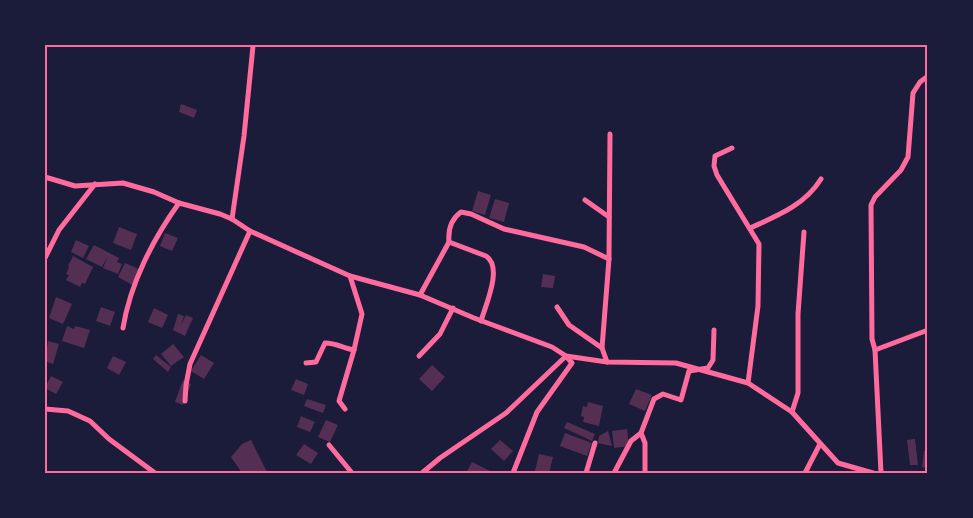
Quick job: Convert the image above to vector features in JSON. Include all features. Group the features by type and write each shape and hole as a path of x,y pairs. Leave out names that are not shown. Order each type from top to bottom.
{"street":[{"path":"232,219 244,136 253,46"},
{"path":"881,473 873,339 871,205 875,197 901,170 908,157 913,93 920,82 928,76"},
{"path":"607,362 602,348 609,259 610,134"},
{"path":"732,148 715,156 714,165 717,175 759,244 758,306 748,383"},
{"path":"45,177 75,186 123,183 154,192 179,203 232,219 250,231 350,276 420,295 552,347 572,363 537,412 513,473"},
{"path":"750,228 793,207 816,187 821,179"},
{"path":"45,258 58,230 95,184"},
{"path":"585,200 609,217"},
{"path":"123,328 126,310 135,284 165,222 179,203"},
{"path":"420,295 449,242 451,224 455,216 461,212 471,214 504,229 584,247 609,259"},
{"path":"185,401 190,364 250,231"},
{"path":"792,412 798,393 798,314 804,232"},
{"path":"449,242 486,256 493,264 493,276 482,321"},
{"path":"345,409 339,401 362,314 350,276"},
{"path":"557,307 569,325 602,348"},
{"path":"419,356 440,334 453,308"},
{"path":"615,473 631,441 641,433 654,399 663,394 681,400 689,371 708,368 713,360 714,330"},
{"path":"874,350 928,330"},
{"path":"306,363 316,362 325,343 335,343 344,349 354,350"},
{"path":"566,356 607,362 676,363 748,383 792,412 838,463 873,473"},
{"path":"422,473 506,413 566,356"},
{"path":"45,409 68,411 90,421 109,439 155,473"},
{"path":"641,433 645,443 645,473"},
{"path":"586,473 596,443"},
{"path":"805,473 820,444"},
{"path":"329,445 351,473"}],"building":[{"path":"181,104 197,110 194,118 179,112"},
{"path":"478,191 491,195 485,215 472,211"},
{"path":"495,199 509,203 504,222 489,218"},
{"path":"119,227 137,234 131,250 113,243"},
{"path":"165,233 178,238 172,251 160,246"},
{"path":"76,240 89,246 83,258 71,252"},
{"path":"94,245 119,258 117,262 122,264 118,274 103,268 108,256 102,267 86,259"},
{"path":"73,256 93,267 85,284 82,283 80,287 66,280 69,275 66,274 68,266"},
{"path":"125,263 141,270 134,286 118,277"},
{"path":"543,274 555,276 553,288 541,287"},
{"path":"56,297 72,304 63,324 49,318"},
{"path":"101,307 115,312 110,326 96,321"},
{"path":"154,308 168,315 162,328 148,322"},
{"path":"178,314 184,316 181,325 186,315 193,318 185,336 173,330"},
{"path":"67,326 90,330 84,348 62,341"},
{"path":"48,341 59,344 53,364 45,361"},
{"path":"173,344 184,357 171,366 161,354"},
{"path":"156,355 171,367 168,372 153,359"},
{"path":"201,355 214,363 204,379 191,371"},
{"path":"113,356 126,362 119,375 107,368"},
{"path":"432,365 445,377 432,391 419,379"},
{"path":"51,376 63,382 56,394 45,388"},
{"path":"296,379 308,384 304,395 291,390"},
{"path":"183,380 191,384 183,405 175,402"},
{"path":"636,389 652,395 645,411 629,404"},
{"path":"307,399 326,405 323,413 304,406"},
{"path":"588,402 603,406 599,426 583,422 584,417 581,416 583,406 587,407"},
{"path":"301,416 315,422 310,432 297,427"},
{"path":"326,420 338,425 330,442 318,437"},
{"path":"567,422 595,434 592,441 564,428"},
{"path":"627,429 629,446 614,448 612,431"},
{"path":"608,431 612,446 598,443 599,436"},
{"path":"565,433 592,443 587,456 560,446"},
{"path":"915,439 918,465 910,465 907,440"},
{"path":"251,440 267,472 273,473 242,473 231,457 242,444"},
{"path":"500,440 513,451 504,461 491,449"},
{"path":"304,444 318,453 311,464 296,455"},
{"path":"924,451 928,451 928,468 922,467"},
{"path":"539,454 553,457 549,473 535,471"},
{"path":"472,462 490,471 489,473 466,473"}]}
